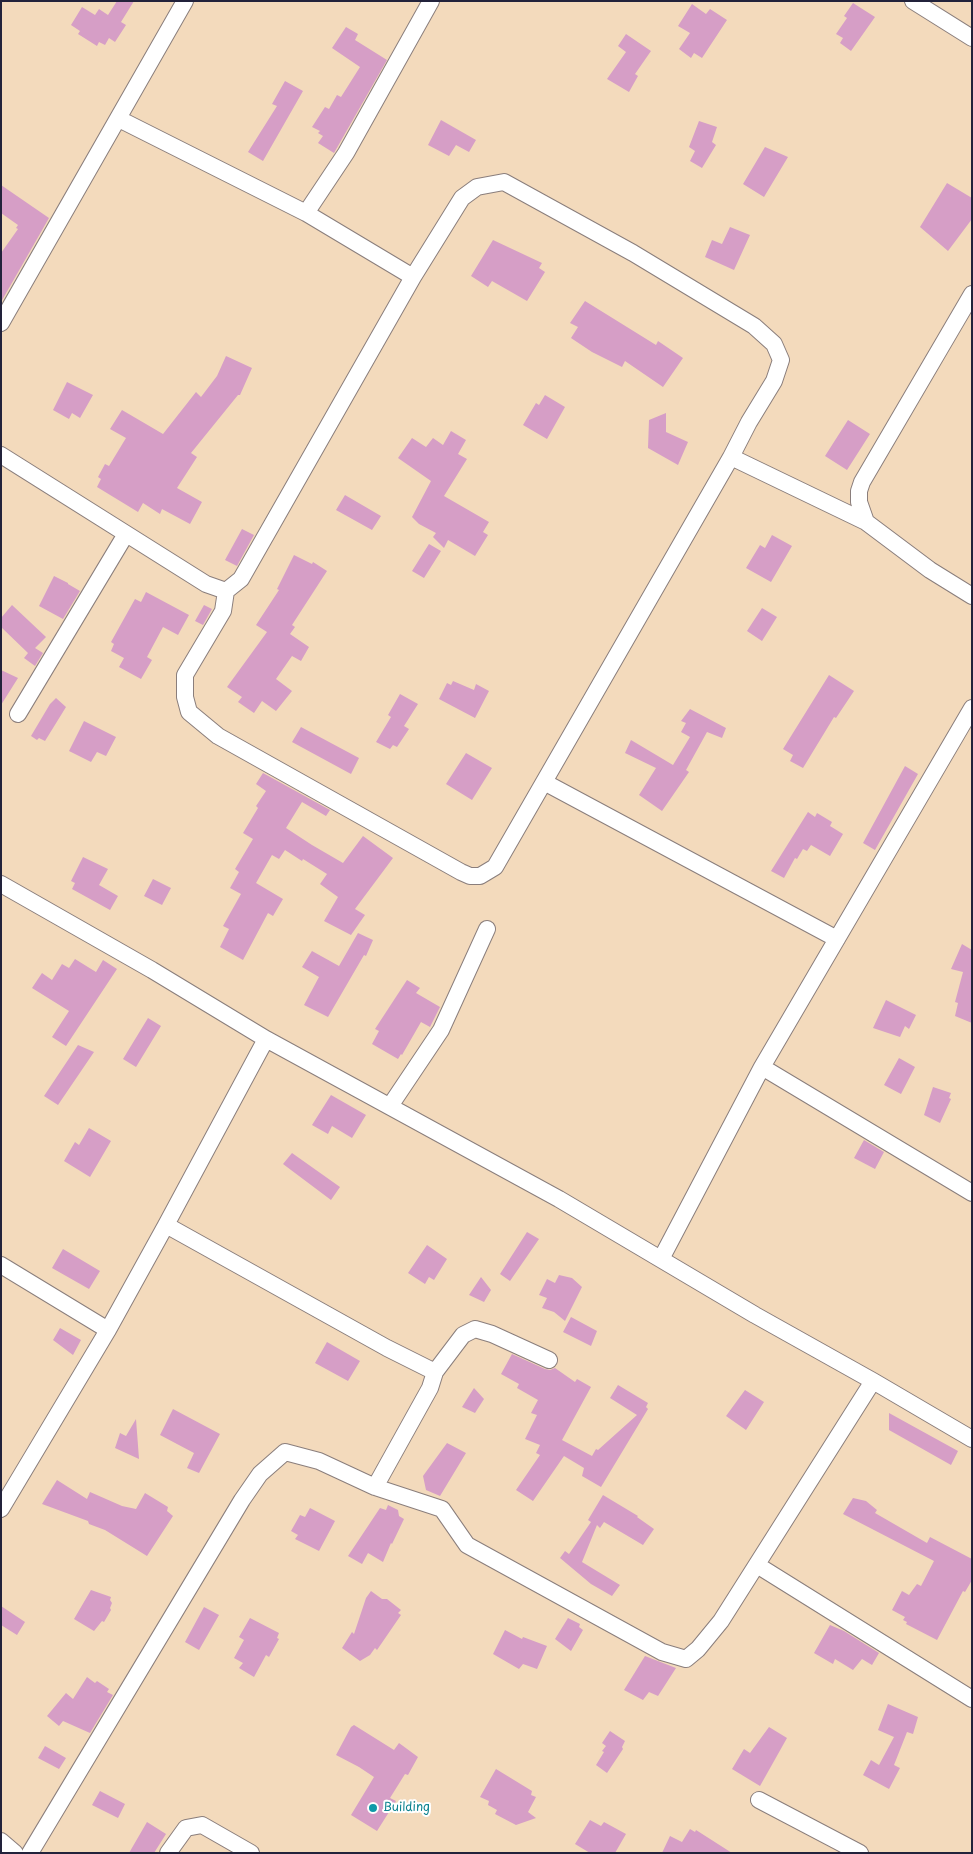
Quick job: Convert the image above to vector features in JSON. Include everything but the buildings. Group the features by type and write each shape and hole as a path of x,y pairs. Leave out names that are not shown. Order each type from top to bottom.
{"street":[{"path":"1,323 185,1"},
{"path":"306,213 346,153 431,1"},
{"path":"913,1 972,38"},
{"path":"119,119 306,213 414,277"},
{"path":"504,182 633,253 754,326 774,344 780,360 774,381 495,867 480,876 470,876 461,872 218,736 189,712 185,697 185,675 222,611 226,591 242,579 414,277 462,198 477,187 504,182"},
{"path":"866,522 859,502 859,491 862,482 972,294"},
{"path":"1,456 206,584 226,591"},
{"path":"731,457 866,522 930,570 972,596"},
{"path":"18,714 126,534"},
{"path":"661,1259 762,1066 972,708"},
{"path":"544,782 837,939"},
{"path":"1,884 152,970 266,1039 559,1199 755,1315 972,1439"},
{"path":"390,1106 441,1030 488,929"},
{"path":"1,1509 108,1330 266,1039"},
{"path":"762,1066 972,1193"},
{"path":"166,1225 435,1372"},
{"path":"1,1265 108,1330"},
{"path":"375,1487 430,1388 435,1372 463,1335 475,1329 492,1334 548,1360"},
{"path":"30,1853 237,1508 260,1474 285,1452 319,1461 375,1487 442,1509 467,1545 662,1652 686,1659 698,1649 722,1621 873,1381"},
{"path":"756,1565 972,1699"},
{"path":"759,1800 860,1853"},
{"path":"168,1853 186,1828 202,1825 251,1853"},
{"path":"1,1841 15,1853"}],"place":[{"name":"Building","path":"373,1808"}]}
